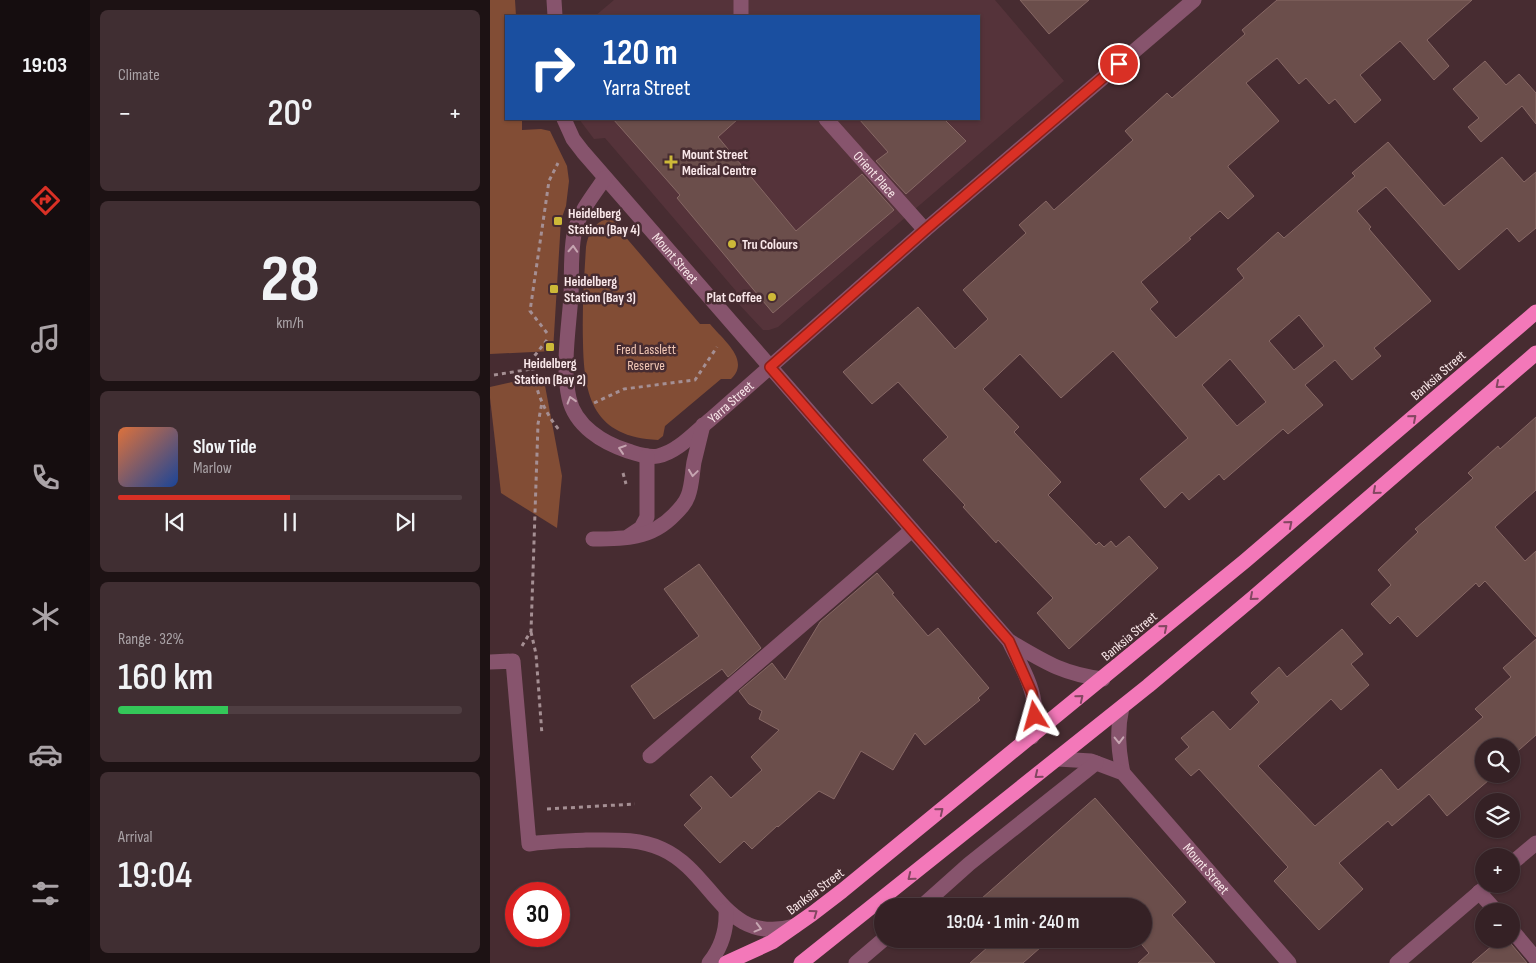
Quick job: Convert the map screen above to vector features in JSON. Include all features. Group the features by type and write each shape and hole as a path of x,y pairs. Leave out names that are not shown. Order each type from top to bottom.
{"highway":[{"name":"Banksia Street","path":"726,963 772,942 842,891 1103,679 1320,498 1536,312"},
{"path":"801,963 1122,707 1254,597 1536,353"}],"street":[{"path":"554,0 555,15"},
{"path":"741,15 742,0"},
{"name":"Yarra Street","path":"648,456 658,456 671,450 703,425 925,230 1194,0"},
{"name":"Mount Street","path":"564,120 577,146 1009,641 1022,667 1034,700 1035,716 1032,737"},
{"name":"Orient Place","path":"827,120 925,230"},
{"path":"606,178 588,202 575,231 567,373 569,399 584,424 599,439 610,445 648,456 648,518 638,530 621,539"},
{"path":"593,539 621,539 642,536 666,523 683,505 691,488 694,462 703,425"},
{"path":"650,756 912,530"},
{"name":"Mount Street","path":"1009,641 1059,670 1083,677 1103,679"},
{"path":"490,662 514,661 529,844 549,841 613,839 645,843 662,848 684,863 726,910 741,921 758,929 776,930 795,926"},
{"path":"1122,707 1118,740 1123,773"},
{"name":"Mount Street","path":"1058,759 1096,763 1123,773 1289,963"},
{"path":"931,898 969,864 1096,763"},
{"path":"1520,856 1536,843"},
{"path":"1397,963 1478,893"},
{"path":"709,963 717,952 724,936 726,910"},
{"path":"1520,940 1536,959"},
{"path":"856,963 874,948"}],"path":[{"path":"558,163 549,181 530,311 550,336 532,359 532,369 548,418 560,431"},
{"path":"594,403 624,389 695,380 717,347"},
{"path":"494,375 532,369"},
{"path":"514,661 531,631 538,424 542,402"},
{"path":"623,473 627,491"},
{"path":"547,809 635,804"}],"shaded area":[{"path":"614,0 995,0 1064,81 778,327 763,330 735,300 736,291 605,138 594,139 580,120 980,120 980,15 596,15"}],"green space":[{"path":"490,0 515,0 516,15 505,15 505,120 522,120 522,130 541,129 550,131 567,166 569,181 566,206 561,220 553,351 490,354"},
{"name":"Fred Lasslett Reserve","path":"607,218 617,220 617,227 700,324 710,324 728,343 737,357 738,365 731,379 721,379 665,426 663,436 658,440 636,437 619,431 606,422 597,411 590,397 586,381 583,295 586,247 592,230"},
{"path":"543,375 562,476 557,528 501,493 490,398 490,387"}],"building":[{"path":"1020,0 1089,0 1049,34"},
{"path":"1277,0 1472,0 1427,40 1449,66 1434,80 1400,41 1360,75 1381,100 1355,123 1335,99 1329,104 1306,78 1299,84 1277,58 1246,83 1279,121 1228,166 1254,196 1228,219 1220,211 1141,282 1158,302 1150,309 1176,338 1244,278 1237,269 1278,232 1284,238 1355,176 1352,173 1388,142 1444,206 1502,157 1524,182 1536,172 1536,228 1519,242 1507,228 1459,270 1386,187 1357,211 1371,227 1369,229 1431,301 1374,348 1381,356 1352,380 1335,360 1305,385 1323,405 1288,434 1283,429 1224,480 1219,474 1189,500 1182,492 1165,508 1140,479 1188,438 1113,351 1061,398 1020,354 983,389 1019,427 1014,432 1061,482 1048,495 1096,545 1099,542 1104,547 1111,541 1116,547 1129,536 1158,568 1069,649 1037,613 1053,598 998,540 996,543 963,507 965,505 923,460 948,437 898,382 872,404 843,372 918,307 955,349 988,319 963,290 1026,233 1019,225 1046,201 1054,210 1133,140 1125,131 1167,93 1172,98 1245,34 1242,30","holes":["1299,315 1324,346 1294,370 1269,341","1230,359 1266,402 1237,426 1202,385"]},
{"path":"1485,61 1506,85 1519,74 1536,93 1536,124 1522,106 1481,142 1468,127 1479,118 1453,89"},
{"path":"614,120 737,120 718,137 796,231 862,174 894,210 773,313 677,198 680,195"},
{"path":"860,120 945,120 966,141 906,194 876,161 888,152"},
{"path":"1536,417 1536,490 1495,527 1525,561 1536,551 1536,637 1485,581 1479,587 1476,583 1417,637 1398,616 1390,624 1371,604 1391,585 1378,570 1418,532 1415,529 1473,478 1468,473 1498,446 1500,449"},
{"path":"699,564 761,648 728,677 722,669 654,719 631,686 699,636 664,589"},
{"path":"877,573 894,593 892,594 928,636 938,628 989,688 978,698 980,700 925,745 915,733 893,770 861,751 834,799 819,791 752,849 744,841 720,863 684,825 702,808 690,795 711,776 731,798 762,770 751,757 779,730 759,719 762,711 749,704 739,691 772,663 785,680 820,622"},
{"path":"1342,629 1363,654 1351,664 1369,685 1341,710 1331,699 1258,766 1315,826 1381,769 1398,790 1483,717 1475,709 1511,677 1503,668 1536,639 1536,735 1520,749 1520,738 1475,738 1475,783 1486,783 1447,816 1429,794 1392,826 1388,821 1339,863 1363,889 1319,930 1274,881 1288,867 1199,769 1191,776 1175,759 1189,747 1181,738 1213,711 1230,730 1259,702 1251,693 1279,667 1287,677"},
{"path":"1095,798 1186,902 1172,915 1215,963 1138,963 1149,953 1145,948 1152,948 1152,898 982,898"},
{"path":"987,948 1040,948 1023,963 970,963"},
{"path":"1490,948 1514,948 1527,963 1472,963"}],"place":[{"name":"Mount Street Medical Centre","path":"671,162"},
{"name":"Heidelberg Station (Bay 4)","path":"558,221"},
{"name":"Tru Colours","path":"732,244"},
{"name":"Heidelberg Station (Bay 3)","path":"554,289"},
{"name":"Plat Coffee","path":"772,297"},
{"name":"Heidelberg Station (Bay 2)","path":"550,347"}],"route":[{"path":"1035,716 1032,693 1009,641 770,367 925,230 1119,64"}]}
